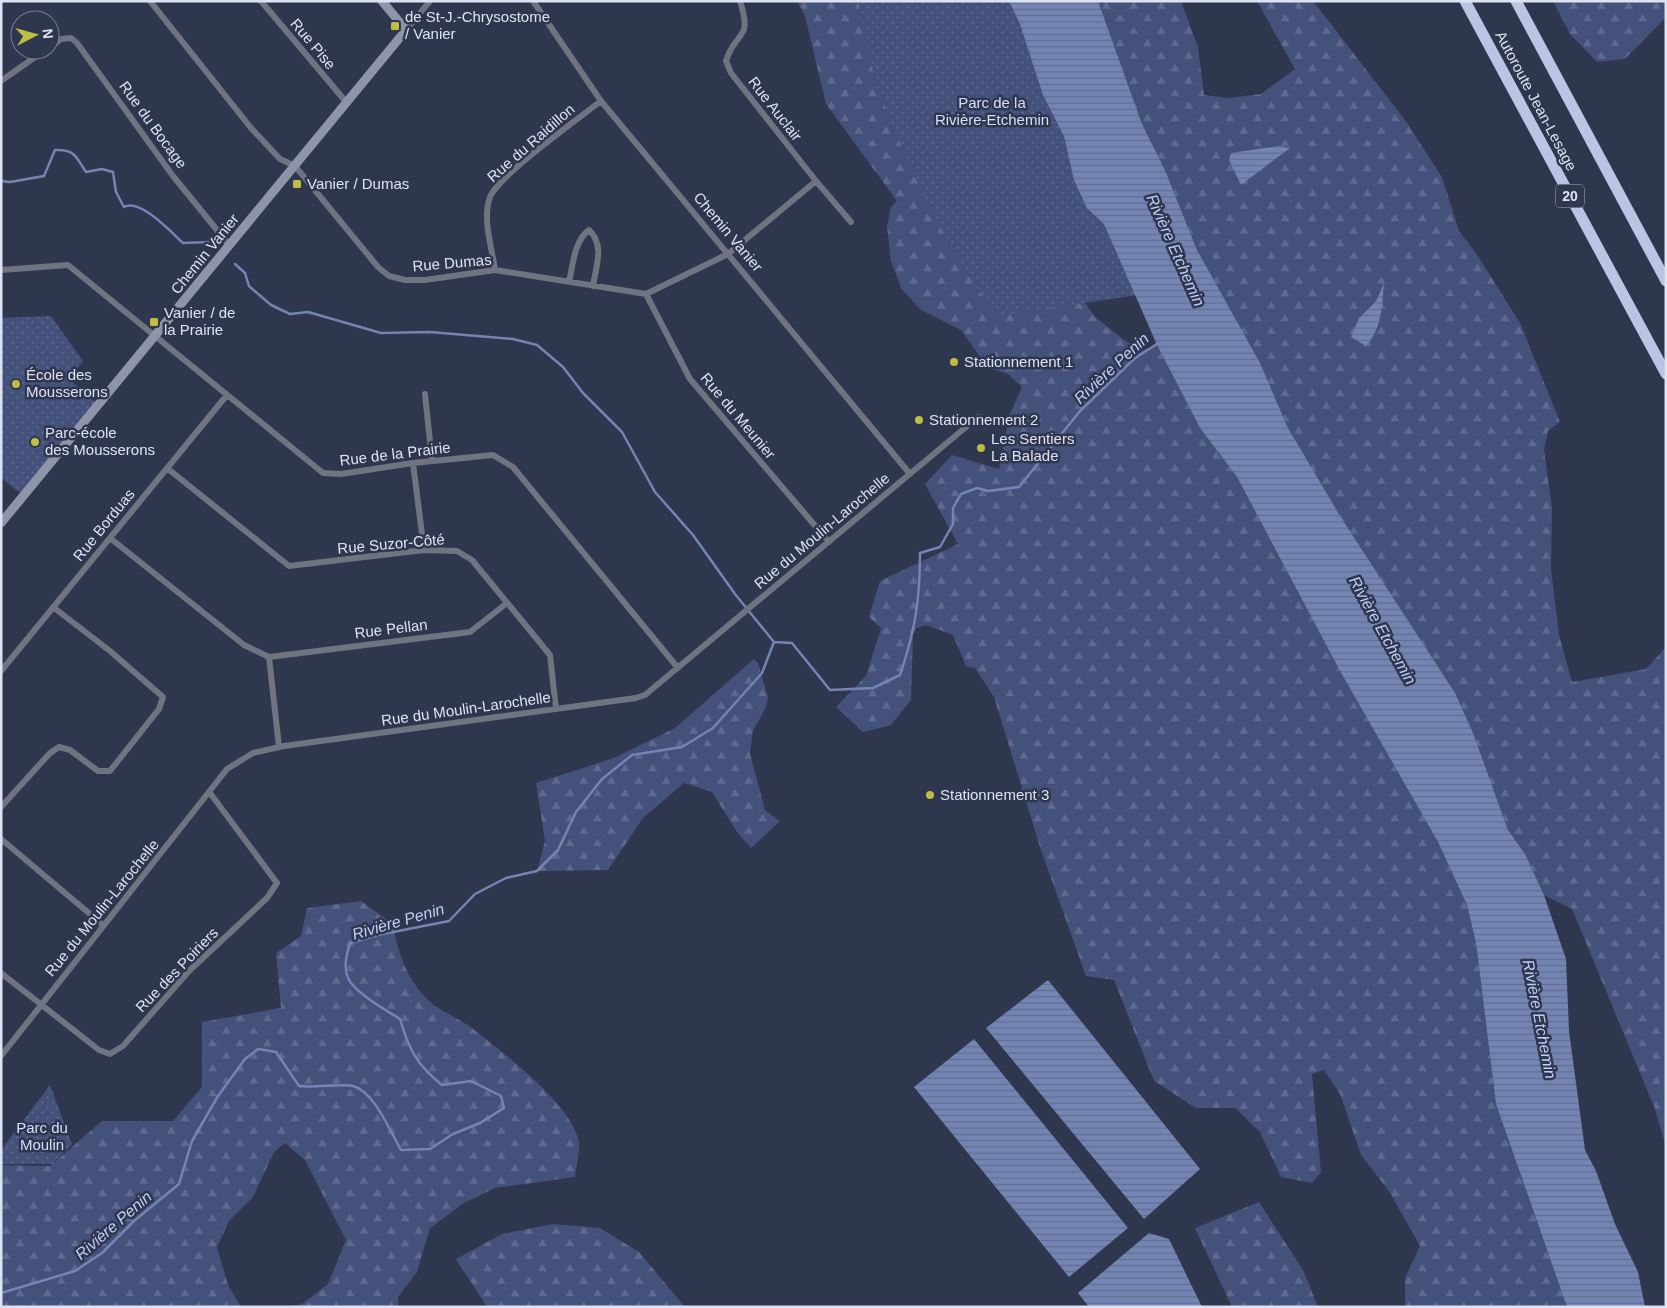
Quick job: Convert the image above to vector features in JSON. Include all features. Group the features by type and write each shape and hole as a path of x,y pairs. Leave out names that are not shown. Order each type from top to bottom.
{"highway":[{"name":"Autoroute Jean-Lesage","path":"1465,1 1666,374"},
{"name":"Autoroute Jean-Lesage","path":"1516,1 1666,281"}],"street":[{"name":"Rue Dumas","path":"150,1 251,128 280,159 295,166 378,267 389,276 405,280 425,280 495,270 646,294"},
{"name":"Rue Pise","path":"261,1 347,103"},
{"path":"382,1 406,30"},
{"name":"Chemin Vanier","path":"1,523 430,1"},
{"name":"Chemin Vanier","path":"533,1 601,101 910,474"},
{"name":"Rue Auclair","path":"740,1 746,19 744,34 729,50 726,61 731,73 816,181 851,222"},
{"name":"Rue du Bocage","path":"60,40 71,38 78,43 173,176 230,246"},
{"path":"1,82 32,60"},
{"name":"Rue du Raidillon","path":"495,270 487,214 490,196 503,181 545,144 601,101"},
{"path":"646,294 728,254 816,181"},
{"path":"569,282 576,249 584,234 589,230 596,237 599,248 593,286"},
{"name":"Rue de la Prairie","path":"1,270 68,265 322,473 341,474 414,463 494,455 513,467 678,668"},
{"name":"Rue du Meunier","path":"646,294 690,379 829,542"},
{"path":"425,394 432,461"},
{"name":"Rue Borduas","path":"1,671 227,395"},
{"name":"Rue du Moulin-Larochelle","path":"1,1056 227,769 253,753 279,747 636,698 645,695 978,417"},
{"path":"414,463 424,550"},
{"name":"Rue Suzor-Côté","path":"167,468 289,566 424,550 457,551 472,560 550,655 556,709"},
{"path":"110,538 244,645 269,657 279,747"},
{"name":"Rue Pellan","path":"269,657 470,632 507,603"},
{"path":"1,807 50,754 59,748 70,750 98,772 110,771 160,709 163,697 110,651 53,607"},
{"name":"Rue des Poiriers","path":"1,973 98,1050 110,1054 123,1046 190,970 267,898 277,883 210,792"},
{"path":"1,838 104,925"}],"green space":[{"path":"797,1 884,1 1094,316 1124,340 1143,350 1157,345 1200,428 1237,477 1340,671 1438,842 1467,905 1476,943 1496,1104 1567,1307 1405,1307 1405,1278 1420,1246 1389,1191 1361,1155 1340,1094 1324,1070 1312,1074 1321,1172 1312,1183 1281,1177 1260,1132 1235,1108 1196,1108 1154,1081 1114,980 1086,976 1040,847 994,697 975,668 966,666 953,635 926,625 916,628 913,634 911,700 891,725 863,732 836,707 866,676 881,628 869,617 880,581 958,544 925,484 952,455 999,469 1009,416 1022,387 1008,374 988,368 961,330 921,310 901,288 891,261 887,227 891,207 897,201 826,104 805,16"},
{"name":"Parc de la Rivière-Etchemin","path":"858,1 1052,1 1172,290 995,316 940,227 906,157 876,85"},
{"path":"1098,1 1181,1 1198,47 1204,95 1228,98 1261,94 1295,69 1257,1 1313,1 1405,120 1442,177 1459,231 1476,253 1520,323 1560,422 1548,431 1544,450 1552,508 1551,569 1559,635 1572,682 1646,669 1666,647 1666,1147 1655,1109 1572,909 1544,895 1525,854 1508,830 1491,784 1288,428 1270,386 1197,250 1165,170 1142,124","holes":["1383,285 1366,346 1359,318 1376,301"]},
{"path":"1553,1 1666,1 1666,17 1625,59 1597,62 1570,34"},
{"name":"Parc-école des Mousserons","path":"51,316 83,361 69,379 99,405 24,496 1,478 1,318"},
{"path":"754,659 758,663 768,698 766,707 753,731 750,753 765,810 780,821 751,848 737,832 712,792 684,783 643,818 608,870 537,871 545,841 536,783 614,758 675,728"},
{"path":"361,901 393,924 403,963 412,980 424,996 434,1005 472,1028 500,1050 551,1096 574,1128 579,1143 575,1177 495,1188 464,1203 430,1228 417,1272 398,1297 398,1307 288,1307 302,1304 328,1284 346,1240 305,1160 285,1143 274,1152 253,1197 229,1221 217,1247 228,1285 241,1307 1,1307 1,1165 50,1166 102,1121 173,1121 202,1087 202,1022 281,1008 276,953 301,936 307,908"},
{"name":"Parc du Moulin","path":"50,1085 72,1144 52,1164 1,1164 1,1150"},
{"path":"1259,1202 1303,1270 1318,1307 1232,1307 1195,1228"},
{"path":"553,1224 600,1228 639,1252 685,1307 487,1307 456,1259 502,1234"}],"water":[{"name":"Rivière Etchemin","path":"1009,1 1098,1 1142,124 1165,170 1197,250 1260,363 1288,428 1340,516 1455,693 1473,733 1508,830 1525,854 1544,895 1566,959 1569,1031 1585,1150 1596,1171 1615,1224 1638,1272 1645,1307 1567,1307 1496,1104 1476,943 1467,905 1438,842 1340,671 1237,477 1200,428 1157,345 1104,224 1087,208 1074,180 1064,136 1043,95 1020,24"},
{"path":"1279,146 1290,148 1241,185 1229,160 1231,153"},
{"path":"1384,283 1382,308 1378,324 1366,346 1351,337 1359,318 1376,301"},
{"path":"1048,980 1200,1169 1144,1219 986,1028"},
{"path":"974,1039 1128,1228 1069,1277 914,1087"},
{"path":"1149,1233 1169,1239 1202,1307 1089,1307 1078,1293"}],"waterway":[{"path":"1,181 10,182 44,176 55,150 67,151 77,158 86,172 102,169 113,172 116,192 124,207 138,207 147,212 183,243 210,242"},
{"path":"235,264 245,273 249,286 271,305 290,314 308,312 381,333 430,332 513,339 537,345 563,367 583,393 622,432 655,492 693,535 735,594 774,642"},
{"name":"Rivière Penin","path":"1,1293 75,1271 102,1253 134,1221 179,1184 192,1141 218,1096 245,1059 258,1049 276,1052 299,1086 348,1085 361,1089 375,1104 401,1150 430,1149 453,1134 480,1123 504,1108 501,1096 471,1081 442,1085 426,1071 415,1056 400,1019 364,995 348,978 346,965 350,943 378,935 449,921 475,894 506,878 537,871 558,850 576,812 602,779 632,755 682,747 713,728 762,673 774,642 792,643 830,690 873,688 900,675 916,615 920,553 940,547 953,524 953,508 961,494 977,488 988,491 1019,487 1080,411 1135,358 1157,344"}],"place":[{"name":"de St-J.-Chrysostome / Vanier","path":"395,26"},
{"name":"Vanier / Dumas","path":"297,184"},
{"name":"Vanier / de la Prairie","path":"154,322"},
{"name":"Stationnement 1","path":"954,362"},
{"name":"École des Mousserons","path":"16,384"},
{"name":"Stationnement 2","path":"919,420"},
{"name":"Parc-école des Mousserons","path":"35,442"},
{"name":"Les Sentiers La Balade","path":"981,448"},
{"name":"Stationnement 3","path":"930,795"}]}
